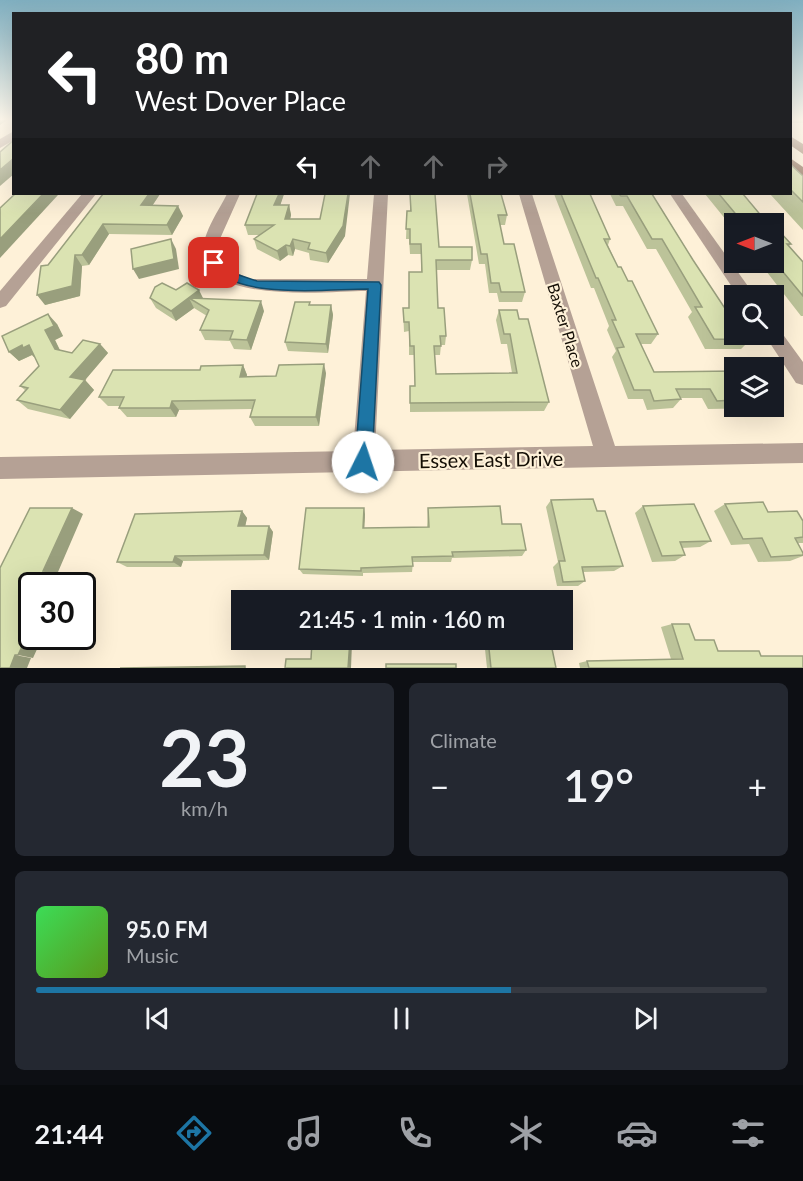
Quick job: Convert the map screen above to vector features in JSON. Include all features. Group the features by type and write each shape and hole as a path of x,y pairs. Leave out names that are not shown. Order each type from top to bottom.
{"street":[{"path":"0,302 88,195"},
{"path":"233,195 212,241 211,253 214,263 229,276 247,284 267,286 375,285"},
{"path":"363,462 381,195"},
{"name":"Baxter Place","path":"526,195 607,457"},
{"path":"677,195 739,285"},
{"path":"781,345 803,377"},
{"name":"Essex East Drive","path":"0,468 803,453"}],"building":[{"path":"12,151 12,160 0,170 0,152"},
{"path":"792,166 803,176 803,202 792,191"},
{"path":"14,195 42,195 0,239 0,208"},
{"path":"102,195 148,195 141,205 178,206 167,225 103,224 82,255 75,255 72,286 37,295 41,266 48,265"},
{"path":"257,195 279,195 274,205 289,205 285,219 320,219 325,195 348,195 343,226 326,253 308,249 310,243 293,239 290,246 286,245 277,251 254,239 274,225 245,225"},
{"path":"410,195 435,195 439,247 472,247 472,260 436,260 438,308 444,308 446,336 440,336 441,346 434,346 436,374 517,373 510,334 504,334 499,310 517,310 519,319 528,319 549,402 410,403 410,386 415,386 414,346 410,346 409,322 404,322 403,308 409,308 409,272 422,272 421,244 410,244 410,229 406,229 407,211 411,211"},
{"path":"470,195 501,195 507,215 498,215 504,244 514,244 525,292 501,292 499,283 491,283 487,254 481,254"},
{"path":"561,195 590,195 610,239 604,239 618,267 621,267 628,281 632,281 658,334 636,334 654,372 724,371 724,401 717,401 710,389 676,389 681,399 654,401 650,390 634,390 617,348 624,347 612,320 616,320 598,278 596,278"},
{"path":"620,195 653,195 724,307 724,339 714,339 695,307 702,307 662,239 652,239 627,196"},
{"path":"720,195 744,195 759,213 735,213"},
{"path":"784,236 791,244 787,244 803,262 803,296 784,273"},
{"path":"171,239 174,259 133,269 131,249"},
{"path":"162,283 176,290 187,283 199,290 171,311 150,298 155,287"},
{"path":"189,298 261,301 247,340 230,339 233,331 200,330 209,310"},
{"path":"295,302 310,302 309,305 331,305 326,344 285,342"},
{"path":"48,314 54,326 45,330 55,349 72,353 83,340 100,344 70,377 85,380 60,410 17,400 28,388 20,386 39,366 29,345 23,348 22,345 9,352 2,336"},
{"path":"324,364 316,417 250,417 255,400 172,401 170,408 119,408 124,397 99,397 113,370 200,370 201,366 243,365 240,377 276,376 279,365"},
{"path":"593,499 597,511 605,511 623,566 582,567 585,581 563,582 559,561 565,561 551,500"},
{"path":"763,502 768,512 797,511 803,521 803,537 795,538 803,555 771,557 762,538 743,539 725,504"},
{"path":"694,504 711,541 680,542 685,555 662,556 643,506"},
{"path":"500,506 502,524 521,524 526,550 452,552 453,556 412,557 413,566 361,568 361,571 299,569 306,508 364,508 363,528 429,527 428,508"},
{"path":"30,508 72,508 43,571 56,572 18,572 18,650 20,650 18,655 15,655 10,668 0,668 0,568"},
{"path":"242,511 238,526 269,526 264,555 175,556 173,562 117,562 135,514"},
{"path":"672,624 689,624 695,640 714,640 718,651 759,651 761,656 803,656 803,668 589,668 587,661 683,659"},
{"path":"312,650 349,650 348,668 285,668 286,659 311,659"},
{"path":"489,650 552,650 556,668 491,668"},
{"path":"386,664 456,664 456,668 386,668"},
{"path":"245,666 245,668 120,668"}],"route":[{"path":"214,263 229,276 247,284 267,286 375,285 363,462"}]}
